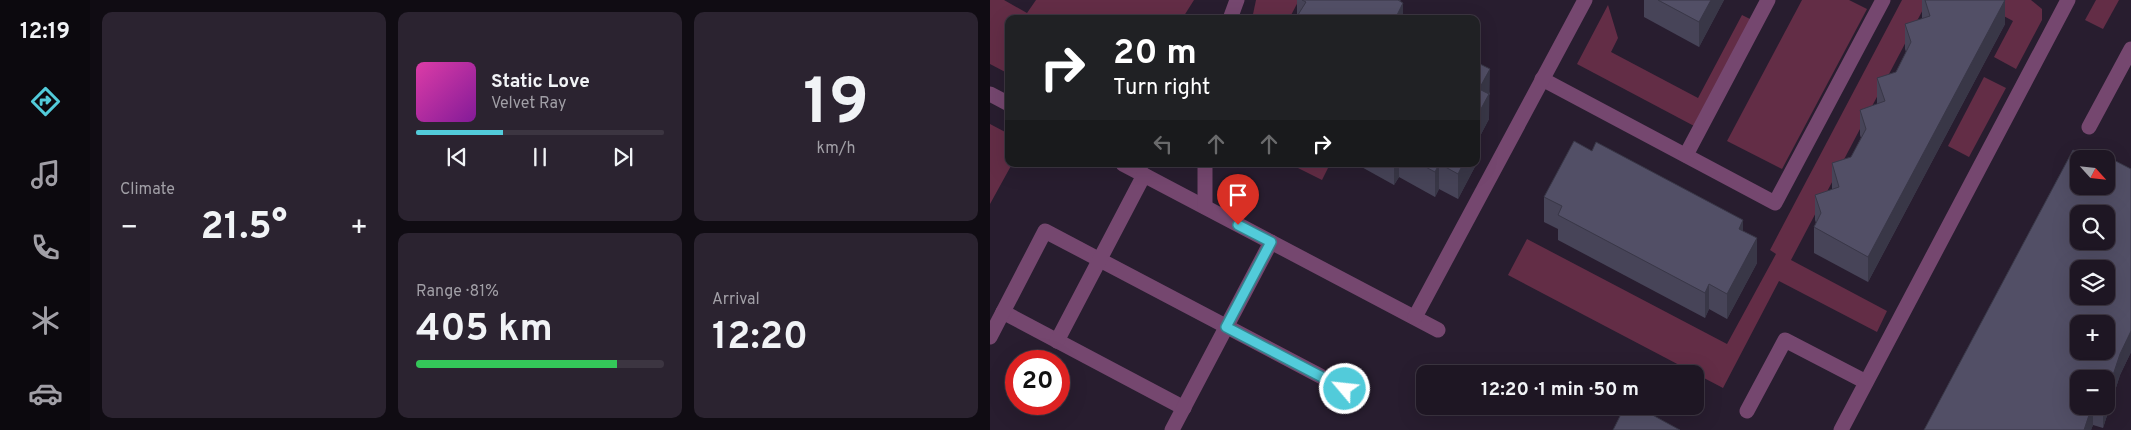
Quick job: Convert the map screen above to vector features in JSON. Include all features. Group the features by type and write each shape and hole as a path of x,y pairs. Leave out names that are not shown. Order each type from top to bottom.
{"street":[{"path":"1231,15 1237,0"},
{"path":"1415,317 1585,0"},
{"path":"1686,155 1768,0"},
{"path":"1542,79 1775,203 1883,0"},
{"path":"1841,430 2066,1"},
{"path":"2090,127 2131,49"},
{"path":"990,94 1005,102"},
{"path":"1128,167 1438,330"},
{"path":"1205,167 1205,207"},
{"path":"1056,341 1144,175"},
{"path":"990,337 1045,232 1345,389"},
{"path":"1172,430 1271,242"},
{"path":"1003,312 1184,408"},
{"path":"1747,411 1785,340 1866,382"}],"shaded area":[{"path":"990,0 1004,0 1027,13 1036,0 1194,0 1185,15 1005,15 1005,72 990,64"},
{"path":"1256,0 1299,0 1291,15 1253,15"},
{"path":"1802,0 1849,0 1867,9 1782,169 1727,141"},
{"path":"1902,0 1928,0 1791,260 1887,311 1877,332 1779,281 1723,388 1704,378 1704,365 1679,365 1508,275 1527,239 1727,344 1776,254 1770,250"},
{"path":"1974,0 2031,0 2042,9 2042,20 2016,69 1994,57 2013,21"},
{"path":"2096,0 2119,0 2103,29 2085,20"},
{"path":"1608,5 1618,38 1611,52 1698,98 1742,15 1752,20 1696,127 1577,64"},
{"path":"1984,77 2006,88 1969,157 1948,146"},
{"path":"990,124 1005,132 1005,167 1010,167 990,204"},
{"path":"1298,167 1328,167 1322,180"}],"building":[{"path":"1302,0 1398,0 1403,3 1397,15 1298,15 1306,2"},
{"path":"1658,0 1711,0 1699,22"},
{"path":"1925,0 2005,0 1868,257 1814,227 1821,213 1815,195 1839,187 1832,163 1851,157 1866,129 1860,110 1885,101 1877,78 1896,72 1911,42 1905,24 1930,16"},
{"path":"1480,64 1490,69 1480,87"},
{"path":"1480,90 1489,94 1480,111"},
{"path":"1574,141 1592,151 1596,142 1743,220 1739,229 1757,238 1727,294 1709,284 1705,293 1558,215 1562,206 1544,197"},
{"path":"2070,156 2070,195 2115,195 2115,161 2131,169 2131,331 2115,370 2070,370 2070,415 2089,415 2084,430 1924,430"},
{"path":"1426,167 1438,167 1435,172"},
{"path":"1445,167 1462,167 1458,174"},
{"path":"1620,415 1652,415 1680,430 1613,430"}],"route":[{"path":"1238,225 1271,242 1226,327 1345,389"}]}
